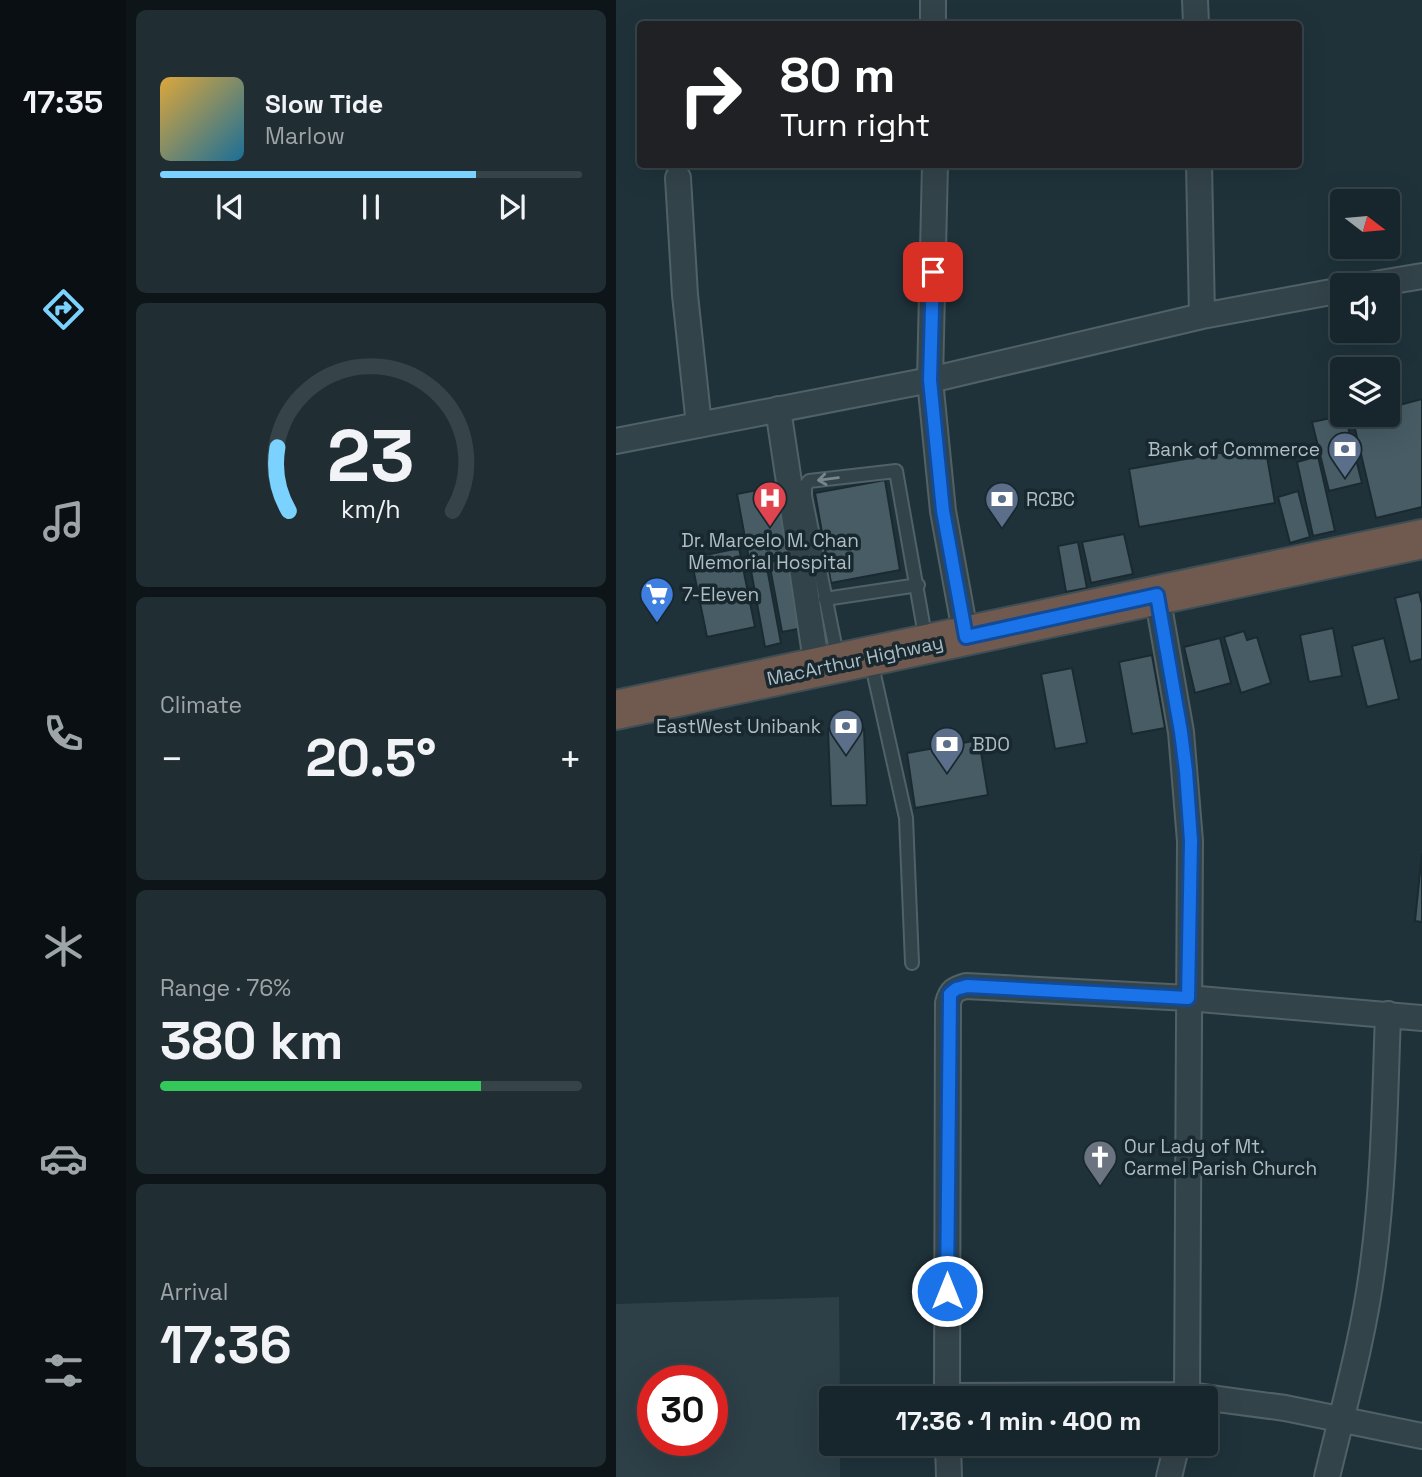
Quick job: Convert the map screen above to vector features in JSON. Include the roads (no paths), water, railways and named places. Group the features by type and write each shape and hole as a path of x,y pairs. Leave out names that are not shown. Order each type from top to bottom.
{"highway":[{"name":"MacArthur Highway","path":"616,710 1422,540"}],"street":[{"path":"933,0 933,21"},
{"path":"1195,0 1196,21"},
{"path":"935,168 930,380 943,511 966,637"},
{"path":"1199,168 1202,316"},
{"path":"678,178 685,295 699,425"},
{"path":"1400,280 1422,276"},
{"path":"616,441 930,380 1202,316 1330,292"},
{"path":"778,409 842,663"},
{"path":"1157,595 1181,732 1191,841 1187,1386"},
{"path":"947,1386 950,994 956,989 967,986 1188,998 1422,1018"},
{"path":"1327,1477 1362,1333 1373,1262 1388,1014"},
{"path":"1218,1401 1341,1418 1422,1436"},
{"path":"948,1456 948,1477"},
{"path":"1169,1477 1174,1456"}],"lane":[{"path":"912,962 906,818 842,663 825,599 805,496 805,486 809,481 896,471 927,645"},
{"path":"825,599 918,585"}],"place":[{"name":"Bank of Commerce","path":"1345,479"},
{"name":"Dr. Marcelo M. Chan Memorial Hospital","path":"770,528"},
{"name":"RCBC","path":"1002,529"},
{"name":"7-Eleven","path":"657,624"},
{"name":"EastWest Unibank","path":"846,756"},
{"name":"BDO","path":"947,774"},
{"name":"Our Lady of Mt. Carmel Parish Church","path":"1100,1187"}]}
